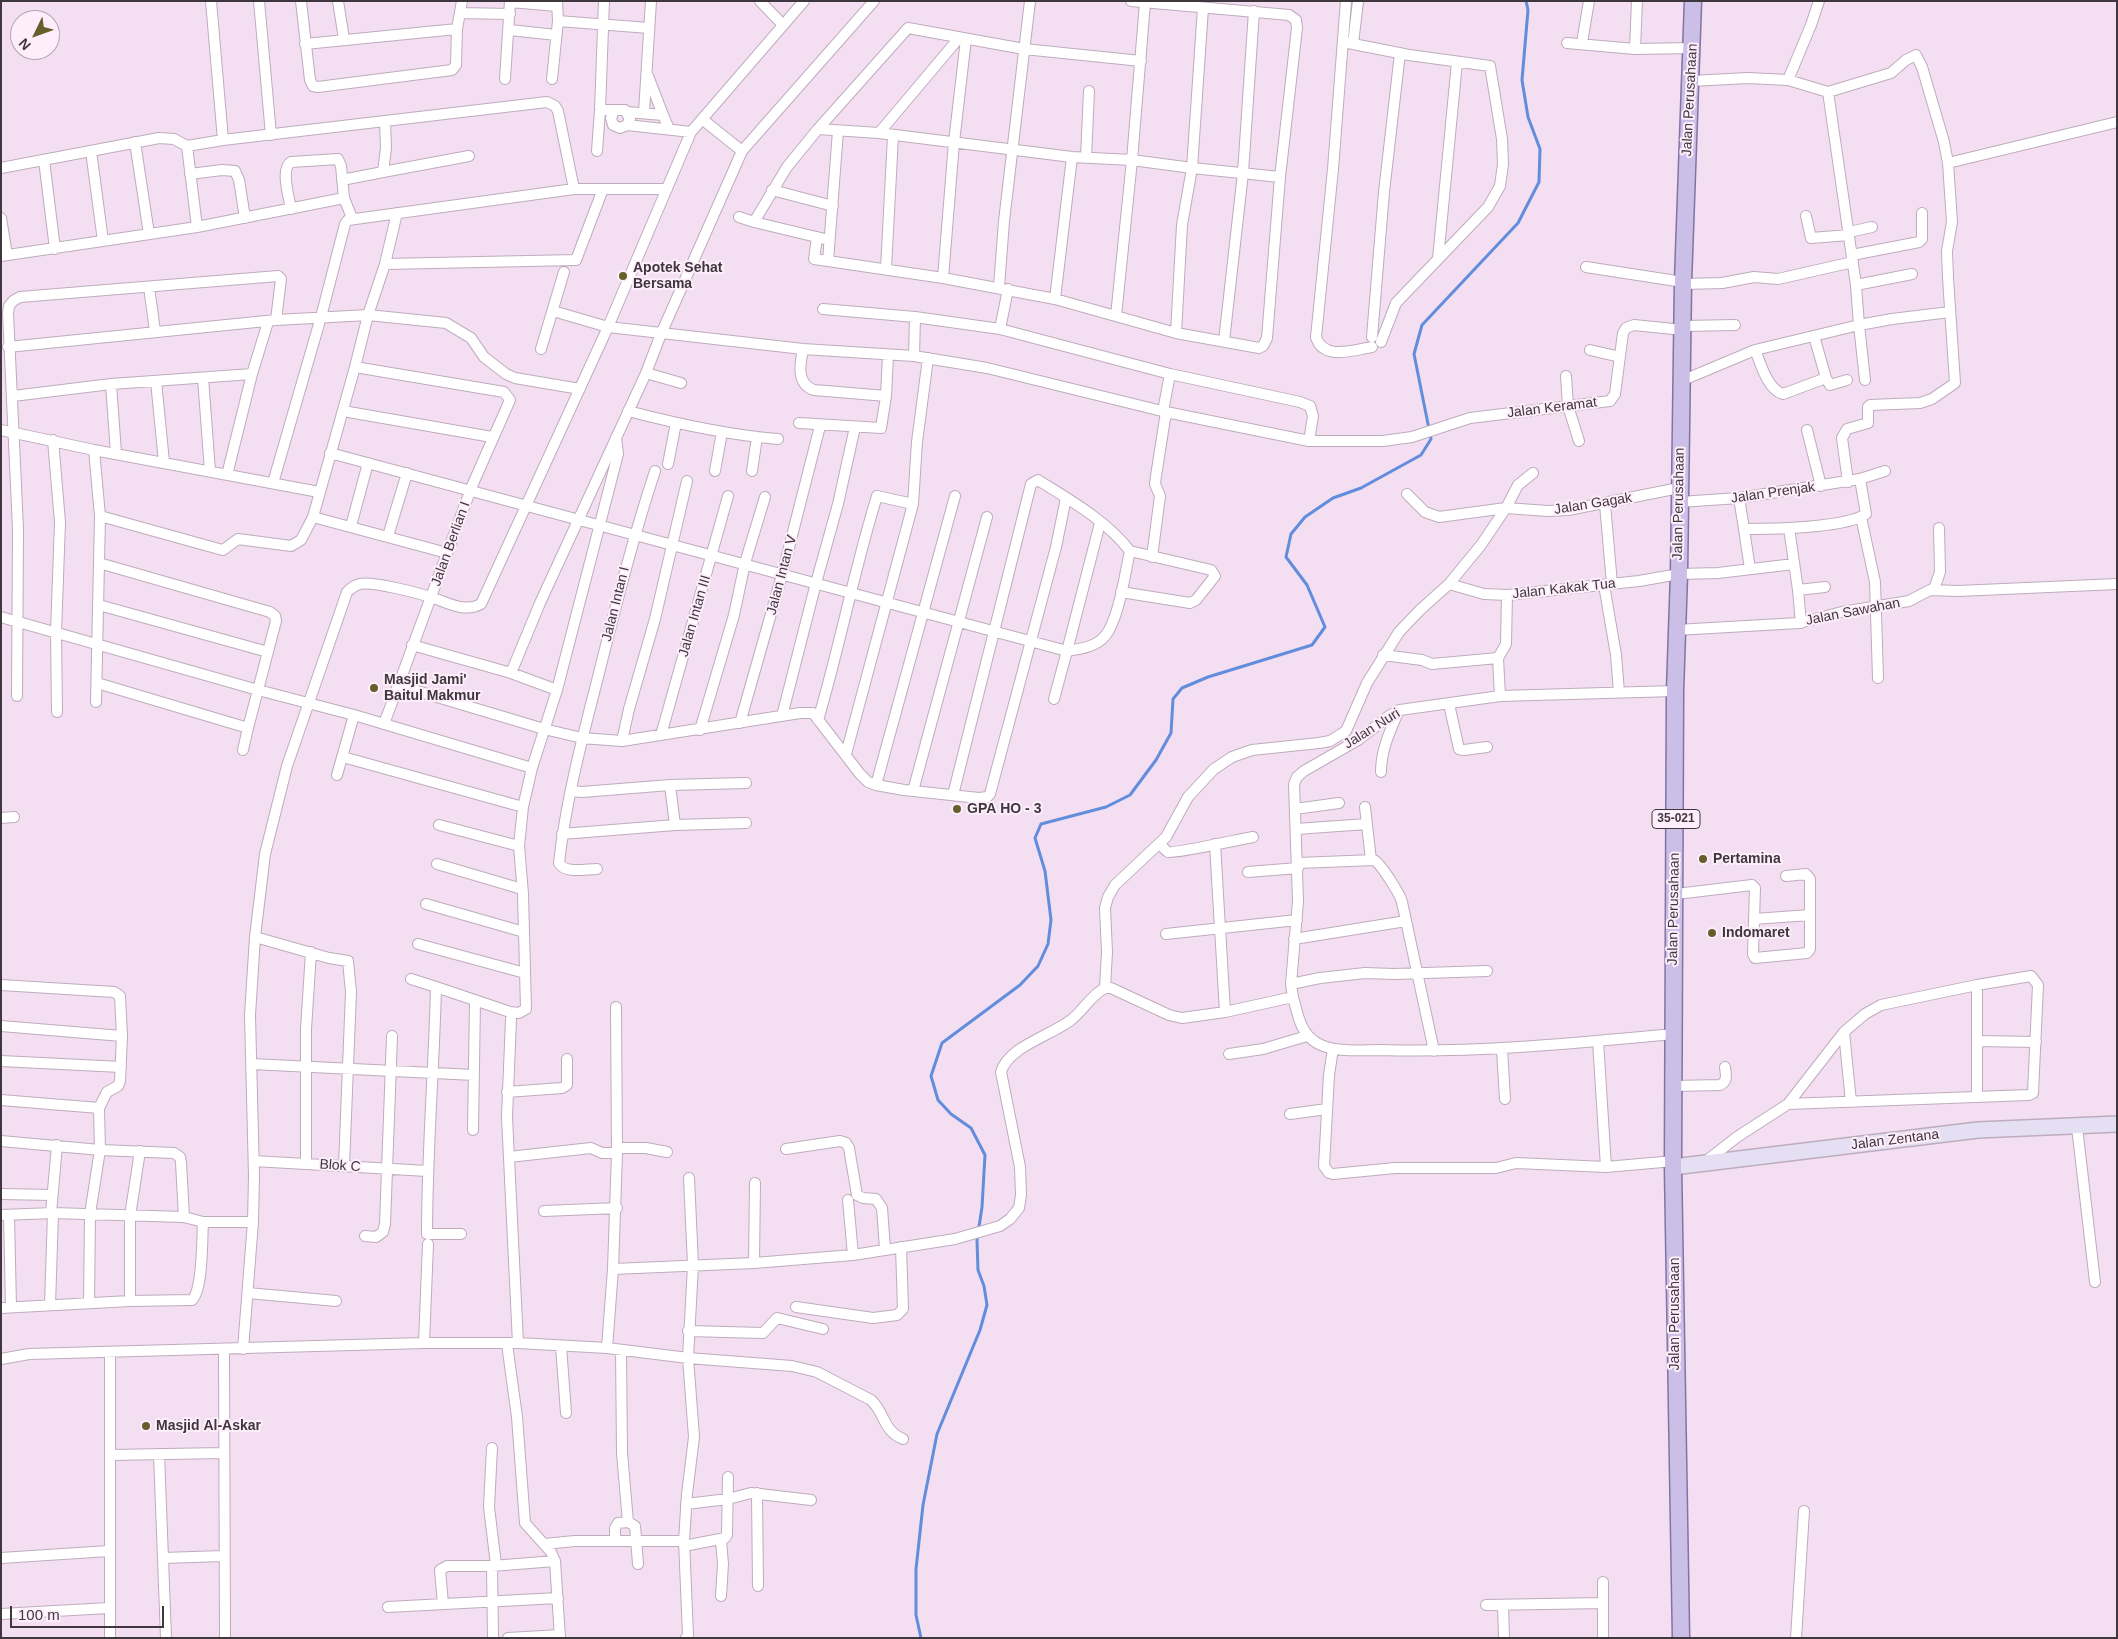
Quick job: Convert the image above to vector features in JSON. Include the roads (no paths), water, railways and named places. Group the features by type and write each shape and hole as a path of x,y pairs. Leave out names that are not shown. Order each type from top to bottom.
{"main road":[{"name":"Jalan Perusahaan","path":"1681,1638 1673,1164 1676,894 1675,691 1679,574 1687,121 1693,48 1693,1"}],"street":[{"path":"212,1 223,140"},
{"path":"259,1 271,135"},
{"path":"301,1 310,80 313,86 318,87 452,70 456,65 457,29 462,1"},
{"path":"338,1 344,39"},
{"path":"597,152 604,1"},
{"path":"644,112 652,1"},
{"path":"760,1 783,25"},
{"path":"244,1349 253,1222 254,1161 250,1015 255,937 265,854 287,766 347,592 352,587 362,583 430,597 464,608 473,608 481,604 608,327 691,132 804,1"},
{"path":"1000,329 1004,288 1004,221 1030,1"},
{"path":"817,237 814,259 1004,288 1055,298 1176,333 1259,348 1263,346 1268,338 1280,177 1297,23 1289,15 1131,1"},
{"path":"1346,1 1348,43"},
{"path":"1348,43 1400,53 1490,66 1502,139 1503,164 1500,186 1488,206 1396,304 1375,342 1333,352 1320,346 1316,337 1348,43 1358,1"},
{"path":"1582,43 1589,1"},
{"path":"1635,49 1637,1"},
{"path":"1788,80 1819,1"},
{"path":"506,79 510,2 557,4 558,21 552,78"},
{"path":"510,673 578,518 646,373 660,334 742,151 873,2"},
{"path":"1116,316 1132,160 1145,3"},
{"path":"1176,333 1182,225 1192,168 1203,8"},
{"path":"1224,341 1243,173 1254,11"},
{"path":"461,13 510,14"},
{"path":"558,21 649,28"},
{"path":"754,222 787,167 818,129 908,28 1024,49 1141,61"},
{"path":"305,44 457,29"},
{"path":"510,30 556,35"},
{"path":"879,133 962,38"},
{"path":"943,278 962,38"},
{"path":"1567,43 1635,49 1693,48"},
{"path":"1375,342 1384,192 1400,53"},
{"path":"1691,81 1748,78 1788,80 1828,92 1891,74 1906,60 1916,55 1944,142 1948,165 1952,222 1947,252 1955,383 1932,399 1920,403 1870,405 1868,408 1868,423 1847,429 1842,438 1848,482"},
{"path":"1438,259 1458,62"},
{"path":"647,74 669,129"},
{"path":"1086,157 1088,91"},
{"path":"1828,92 1856,284 1865,380"},
{"path":"1,168 160,138 174,140 187,146 385,120 547,102 552,103 558,111 574,189"},
{"path":"600,110 614,111 621,109 627,112 663,115"},
{"path":"613,125 611,118 614,111"},
{"path":"627,112 630,119 627,125"},
{"path":"702,118 742,151"},
{"path":"383,172 386,148 385,120"},
{"path":"1948,165 2117,122"},
{"path":"599,124 613,125 620,128 627,125 691,132"},
{"path":"818,129 879,133 1072,156 1132,160 1280,177"},
{"path":"828,261 838,131"},
{"path":"886,269 893,136"},
{"path":"135,142 148,234"},
{"path":"187,146 197,228"},
{"path":"91,151 103,241"},
{"path":"342,180 469,156"},
{"path":"1055,298 1072,156"},
{"path":"291,209 285,170 287,164 291,162 338,159 344,198 352,218"},
{"path":"44,160 55,249"},
{"path":"190,174 222,170 235,171 239,180 244,218"},
{"path":"384,264 576,260 603,188"},
{"path":"273,483 321,317 345,224 348,220 574,189 667,189"},
{"path":"772,190 833,206"},
{"path":"1,218 4,256 197,228 344,198"},
{"path":"100,516 223,550 238,539 291,546 301,540 313,517 397,213"},
{"path":"1586,267 1683,283 1722,283 1754,277 1778,278 1919,242 1922,239 1922,213"},
{"path":"1806,216 1811,238 1849,234 1872,227"},
{"path":"739,217 829,240"},
{"path":"541,349 564,272"},
{"path":"1856,284 1912,274"},
{"path":"17,696 18,529 13,396 8,347 8,313 14,301 20,298 278,276 282,279 272,320 252,374 227,475"},
{"path":"149,287 155,331"},
{"path":"823,309 915,317 1000,329 1170,374 1306,404 1310,406 1313,416 1308,441"},
{"name":"Jalan Keramat","path":"552,310 608,327 660,334 803,349 914,356 987,368 1164,411 1308,441 1383,441 1412,437 1470,418 1613,400 1616,394 1622,333 1628,326 1683,328"},
{"path":"1681,381 1755,350 1869,322 1950,312"},
{"path":"8,347 272,320 368,315 446,323 471,338 484,356 506,374 515,378 580,389"},
{"path":"914,356 915,317"},
{"path":"1683,328 1735,325"},
{"path":"1814,336 1826,378 1830,385 1847,380"},
{"path":"803,349 800,370 802,380 808,388 886,396"},
{"path":"1590,350 1620,357"},
{"path":"1755,350 1771,386 1777,392 1783,394 1826,378"},
{"path":"799,423 820,426 881,428 886,396 888,355"},
{"path":"846,754 913,504 917,442 928,358"},
{"name":"Jalan Berlian I","path":"355,367 504,392 510,400 492,437 470,491 384,724"},
{"path":"646,373 681,383"},
{"path":"13,396 111,384 252,374"},
{"path":"1152,558 1160,496 1155,484 1170,374"},
{"path":"1566,376 1568,406 1579,441"},
{"path":"203,378 210,471"},
{"path":"156,381 164,462"},
{"path":"111,384 116,453"},
{"path":"343,410 492,437"},
{"path":"628,411 676,424 778,439"},
{"path":"668,464 676,424"},
{"name":"Jalan Intan V","path":"740,724 782,575 820,426"},
{"path":"782,716 838,504 855,428"},
{"path":"1,430 94,450 319,492"},
{"path":"1806,430 1822,486"},
{"path":"715,471 722,432"},
{"path":"411,979 510,1012 523,1012 526,1008 519,846 523,807 532,768 557,690 618,454 616,437"},
{"path":"752,471 757,437"},
{"path":"53,440 60,522 56,633 57,712"},
{"path":"94,450 100,516 96,702"},
{"path":"330,453 578,518 599,526 745,563 782,575 993,630 1030,643 1066,651 1090,646 1104,637 1112,624 1130,551"},
{"path":"350,526 368,463"},
{"name":"Jalan Intan I","path":"597,869 565,870 561,866 559,863 562,834 582,738 635,535 655,471"},
{"name":"Jalan Prenjak","path":"1679,495 1739,498 1848,482 1861,482 1885,471"},
{"path":"388,536 406,473"},
{"path":"613,1269 754,1263 853,1255 972,1235 996,1228 1010,1219 1019,1208 1021,1195 1020,1167 1001,1072 1003,1065 1023,1047 1053,1032 1072,1019 1105,988 1107,952 1105,908 1108,897 1119,881 1161,845 1188,797 1214,769 1232,757 1252,750 1318,743 1333,745 1346,731 1367,683 1383,655 1406,624 1449,584 1482,545 1506,508 1518,485 1533,473"},
{"path":"953,795 1031,484 1038,480 1066,498 1100,523 1124,543 1130,551 1152,558 1211,570 1215,576 1196,600 1190,603 1121,592"},
{"path":"622,741 629,709 655,619 687,481"},
{"path":"1744,529 1789,528 1861,517 1866,514 1866,510 1861,482"},
{"name":"Jalan Gagak","path":"1407,494 1425,512 1433,516 1506,508 1561,511 1679,495"},
{"name":"Jalan Intan III","path":"661,736 728,496"},
{"path":"818,720 829,685 850,592 877,496 913,504"},
{"path":"876,785 955,496"},
{"path":"700,730 734,615 745,563 765,497"},
{"path":"397,685 544,730 582,738 622,741 740,724 800,713 813,714 868,782 913,791 987,798 990,794 1056,547 1066,498"},
{"path":"1739,498 1750,569"},
{"path":"1605,504 1608,584 1619,692"},
{"path":"313,517 447,552"},
{"path":"913,791 986,517"},
{"path":"1861,517 1872,565 1878,606 1878,678"},
{"path":"1054,699 1100,523"},
{"path":"1789,528 1798,590 1800,623"},
{"path":"1934,590 1940,572 1939,528"},
{"path":"99,563 270,612 275,616 276,621 243,750"},
{"name":"Jalan Kakak Tua","path":"1449,584 1484,594 1507,595 1679,574 1718,573 1794,564"},
{"name":"Jalan Sawahan","path":"1676,630 1800,623 1842,612 1909,601 1923,592 1934,590 1958,591 2117,584"},
{"path":"1798,590 1825,587"},
{"path":"1500,696 1498,658 1506,644 1507,595"},
{"path":"99,604 268,652"},
{"path":"1,617 384,724 532,768"},
{"path":"412,645 510,673 557,690"},
{"path":"1383,655 1422,660 1432,664 1498,658"},
{"path":"97,683 248,728"},
{"name":"Jalan Nuri","path":"1307,1036 1293,997 1291,984 1297,920 1298,866 1294,784 1297,777 1333,745 1358,740 1399,710 1500,696 1675,691"},
{"path":"1449,704 1459,749 1487,747"},
{"path":"1381,772 1381,758 1386,740 1399,710"},
{"path":"337,775 354,716"},
{"path":"343,757 523,807"},
{"path":"571,791 746,783"},
{"path":"670,785 675,825"},
{"path":"1296,809 1339,803"},
{"path":"1366,807 1371,860"},
{"path":"1,818 14,817"},
{"path":"562,834 675,825 746,823"},
{"path":"1296,829 1367,824"},
{"path":"439,825 519,846"},
{"path":"1161,845 1168,852 1177,853 1253,837"},
{"path":"1215,844 1225,1012"},
{"path":"1248,872 1371,860 1378,862 1388,880 1400,894 1434,1051"},
{"path":"436,864 522,889"},
{"path":"1676,894 1752,885 1755,888 1752,954 1758,958 1809,952 1810,878 1809,876 1786,876"},
{"path":"426,904 524,932"},
{"path":"1754,919 1810,915"},
{"path":"1166,934 1297,920"},
{"path":"1294,939 1406,921"},
{"path":"255,937 348,961 351,992 344,1166"},
{"path":"418,944 525,973"},
{"path":"306,1164 306,1029 311,952"},
{"path":"1291,984 1365,972 1487,971"},
{"path":"1702,1164 1737,1137 1788,1104 1844,1032 1865,1014 1881,1005 2031,976 2038,985 2033,1093 2029,1095 1788,1104"},
{"path":"1,985 114,992 120,996 122,1036 121,1068 118,1086 107,1092 100,1108 100,1150 90,1214 89,1303"},
{"path":"1977,985 1977,1096"},
{"path":"436,987 434,1073 427,1171 428,1234 461,1234"},
{"path":"1105,988 1110,988 1169,1015 1182,1018 1225,1012 1293,997"},
{"path":"473,1130 475,1000"},
{"path":"607,1348 616,1208 616,1007"},
{"path":"511,1019 507,1092 518,1343"},
{"path":"1,1026 122,1036"},
{"path":"1844,1032 1851,1102"},
{"path":"1229,1054 1264,1049 1307,1036 1325,1047 1333,1049 1434,1051 1502,1049 1673,1034"},
{"path":"365,1236 376,1237 383,1232 392,1036"},
{"path":"1598,1041 1606,1167"},
{"path":"1977,1041 2036,1042"},
{"path":"1333,1049 1324,1166 1329,1173 1395,1168 1496,1168 1516,1163 1606,1167 1673,1164"},
{"path":"1502,1049 1505,1099"},
{"path":"507,1092 562,1088 567,1085 567,1059"},
{"path":"1,1061 121,1068"},
{"path":"252,1064 474,1075"},
{"path":"1674,1086 1720,1086 1724,1084 1726,1078 1725,1067"},
{"path":"1,1100 100,1108"},
{"path":"1290,1114 1327,1109"},
{"name":"Jalan Zentana","path":"1673,1164 1702,1164 1762,1155 1978,1130 2117,1124"},
{"path":"2077,1127 2095,1282"},
{"path":"1,1141 100,1150 174,1153 180,1157 184,1217"},
{"path":"786,1149 840,1141 846,1143 857,1195 863,1198 876,1199 881,1204 885,1249"},
{"path":"50,1305 52,1195 57,1145"},
{"path":"509,1157 591,1148 602,1152 646,1148 667,1152"},
{"path":"130,1301 130,1216 140,1151"},
{"name":"Blok C","path":"254,1161 427,1171"},
{"path":"686,1638 684,1544 686,1504 694,1437 688,1358 693,1265 688,1178"},
{"path":"754,1263 755,1183"},
{"path":"1,1194 52,1195"},
{"path":"848,1200 853,1255"},
{"path":"544,1211 616,1208"},
{"path":"203,1222 199,1282 195,1298 187,1301 130,1301 6,1308 5,1215 90,1214 184,1217 203,1222 253,1222"},
{"path":"424,1344 428,1244"},
{"path":"796,1307 873,1318 897,1315 902,1309 901,1247"},
{"path":"248,1292 336,1301"},
{"path":"688,1331 763,1333 777,1318 823,1329"},
{"path":"1,1359 29,1354 424,1344 518,1343 607,1348 688,1358 792,1366 817,1372 871,1400 888,1430 903,1439"},
{"path":"507,1344 516,1417 525,1523 554,1556 560,1636 508,1638"},
{"path":"561,1346 566,1413"},
{"path":"224,1348 223,1556 225,1638"},
{"path":"621,1350 622,1453 628,1522"},
{"path":"110,1352 108,1551 110,1638"},
{"path":"492,1448 490,1508 494,1565 493,1638"},
{"path":"110,1455 223,1453"},
{"path":"159,1454 166,1638"},
{"path":"544,1544 566,1541 614,1540 684,1544 721,1541 727,1534 728,1477"},
{"path":"686,1504 757,1493 811,1500"},
{"path":"757,1493 758,1586"},
{"path":"1796,1638 1804,1511"},
{"path":"614,1540 616,1525 628,1522 635,1526 638,1564"},
{"path":"721,1541 723,1564 721,1596"},
{"path":"1,1558 108,1551"},
{"path":"163,1558 223,1556"},
{"path":"443,1604 440,1570 447,1566 555,1561"},
{"path":"1603,1582 1603,1638"},
{"path":"388,1607 558,1598"},
{"path":"1486,1606 1603,1603"},
{"path":"1503,1606 1504,1638"},
{"path":"1,1614 109,1608"}],"waterway":[{"path":"921,1638 916,1615 916,1569 923,1505 937,1434 980,1330 987,1305 984,1286 978,1270 977,1240 982,1207 985,1155 971,1128 951,1114 938,1100 931,1076 942,1043 1020,985 1038,966 1048,944 1051,920 1045,871 1035,838 1041,824 1106,807 1130,795 1156,760 1171,733 1173,699 1182,688 1208,677 1312,645 1325,627 1307,585 1286,557 1291,534 1305,517 1333,498 1361,488 1421,455 1431,439 1414,354 1422,325 1518,223 1539,182 1540,149 1528,117 1522,80 1528,10 1526,1"}],"place":[{"name":"Apotek Sehat Bersama","path":"623,276"},
{"name":"Masjid Jami' Baitul Makmur","path":"374,688"},
{"name":"GPA HO - 3","path":"957,809"},
{"name":"Pertamina","path":"1703,859"},
{"name":"Indomaret","path":"1712,933"},
{"name":"Masjid Al-Askar","path":"146,1426"}]}
